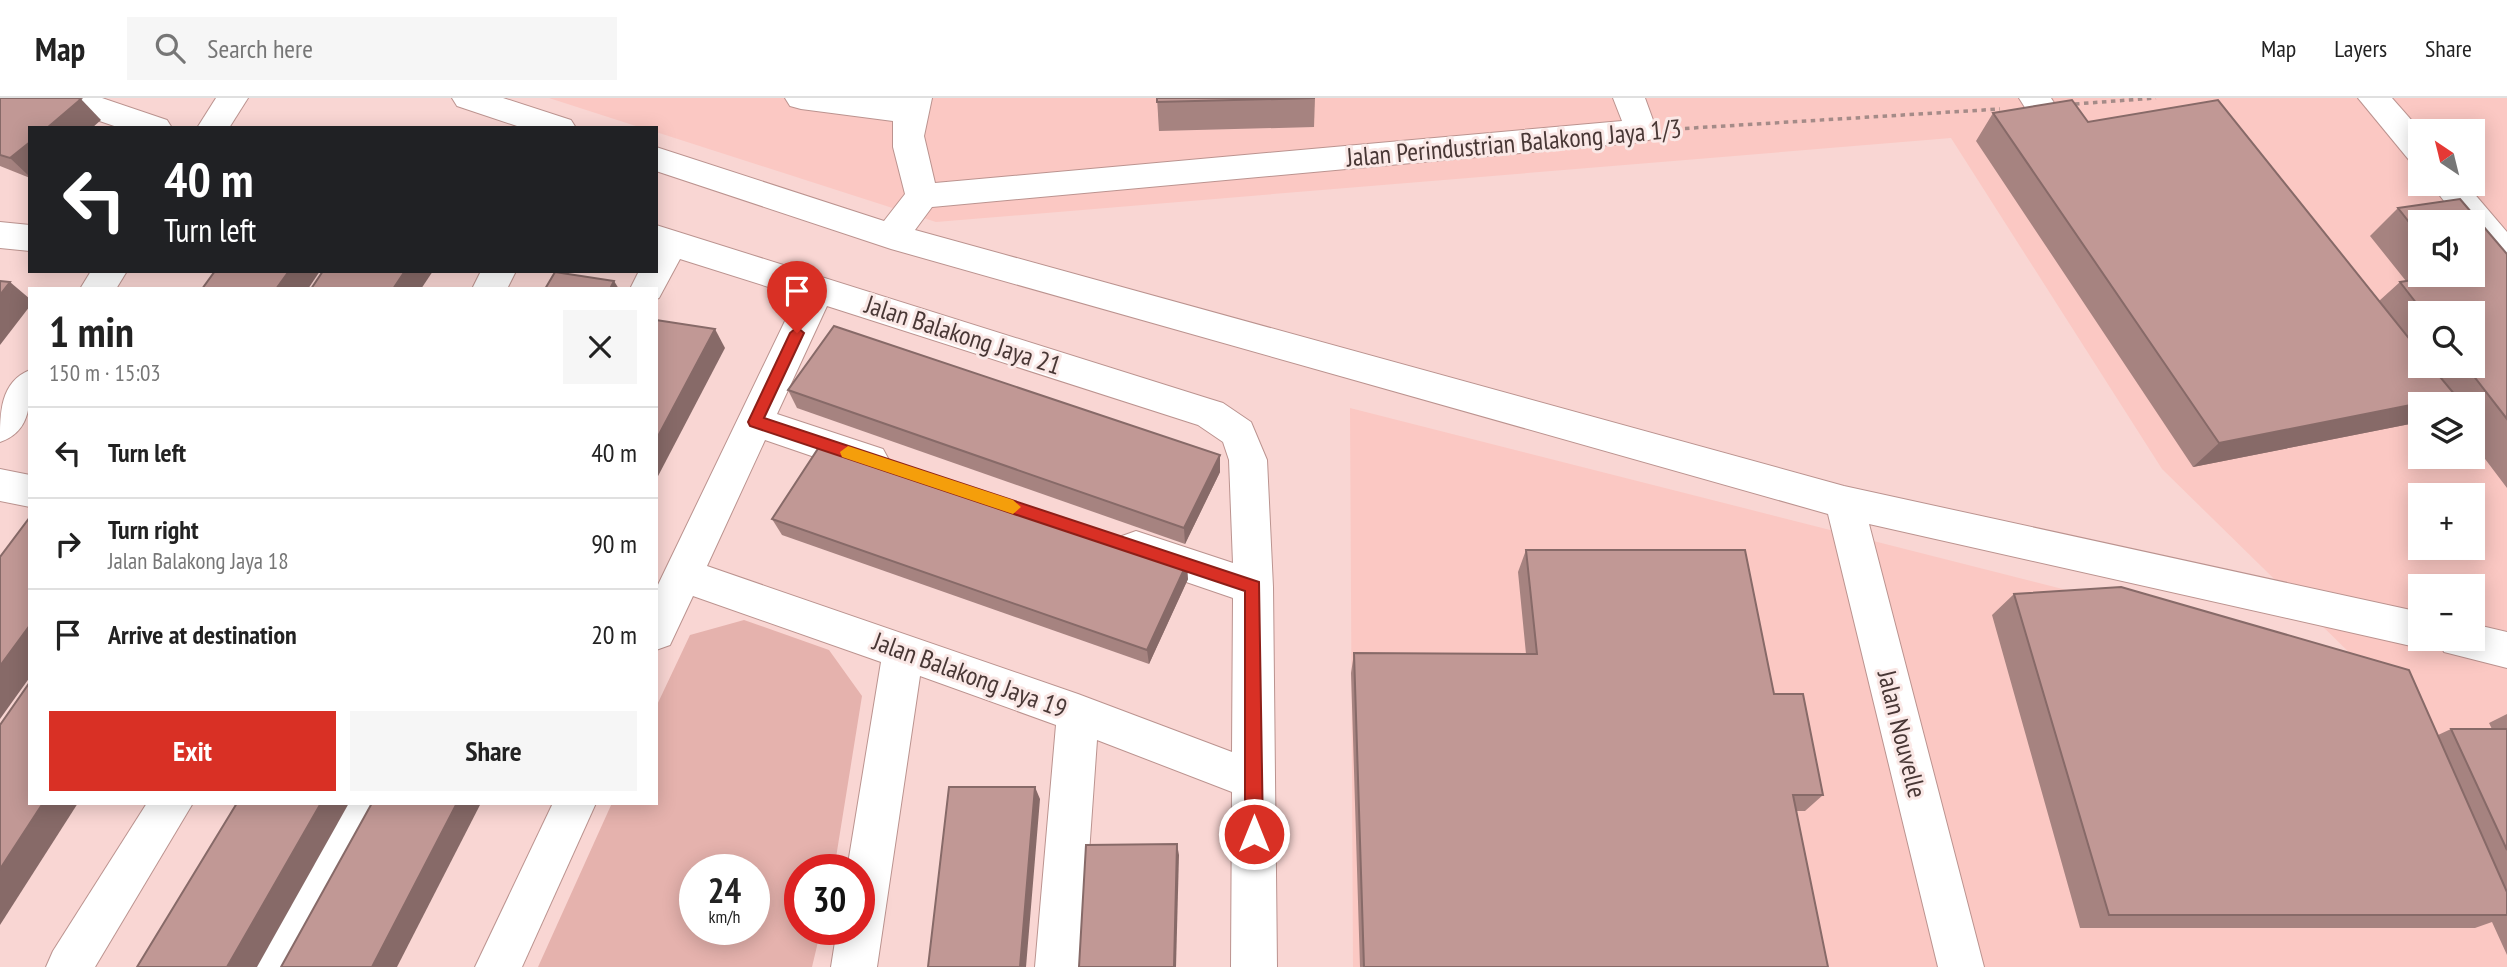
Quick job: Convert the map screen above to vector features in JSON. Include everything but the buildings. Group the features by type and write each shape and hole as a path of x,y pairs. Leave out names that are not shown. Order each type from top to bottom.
{"street":[{"path":"67,98 150,126"},
{"path":"214,126 232,98"},
{"path":"468,98 554,126"},
{"path":"801,98 913,105 906,146 922,196 891,236"},
{"path":"1629,98 1641,131"},
{"path":"2374,98 2408,138"},
{"name":"Jalan Perindustrian Balakong Jaya 1/3","path":"922,196 1641,131"},
{"path":"658,160 891,236 1844,502 2408,627"},
{"path":"2457,196 2507,255"},
{"path":"0,235 28,238"},
{"path":"658,257 664,240"},
{"name":"Jalan Balakong Jaya 21","path":"664,240 1210,414 1238,433 1248,460 1253,587"},
{"path":"666,606 818,289"},
{"path":"0,428 28,388"},
{"path":"755,422 899,470"},
{"path":"0,485 28,491"},
{"name":"Jalan Nouvelle","path":"1844,502 1961,967"},
{"path":"1109,539 1253,587 1254,967"},
{"name":"Jalan Balakong Jaya 19","path":"666,606 903,651 1078,713 1254,780"},
{"path":"2485,645 2507,650"},
{"path":"855,967 903,651"},
{"path":"1058,967 1078,713"},
{"path":"69,967 171,805"},
{"path":"279,967 367,805"},
{"path":"498,967 575,805"}],"path":[{"name":"Jalan Perindustrian Balakong Jaya 1/3","path":"1641,131 2037,102 2156,98"}],"shaded area":[{"path":"549,98 2507,98 2507,967 1353,967 1350,408 2362,665 2162,469 1951,138 936,222 658,133 658,126 636,126"},
{"path":"744,620 829,650 862,696 837,854 784,854 784,945 817,945 812,967 538,967 611,805 658,805 658,703 690,635"}],"slow traffic":[{"path":"848,452 1013,507"}],"route":[{"path":"797,333 755,422 1253,587 1254,834"}]}
